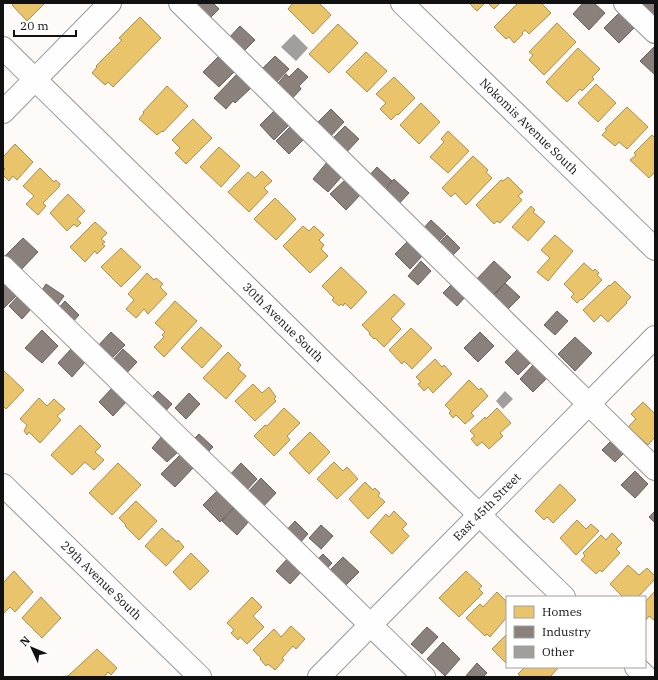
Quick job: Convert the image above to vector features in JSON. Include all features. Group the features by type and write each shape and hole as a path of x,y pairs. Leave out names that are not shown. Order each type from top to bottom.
{"street":[{"path":"3,112 110,3"},
{"path":"180,3 655,469"},
{"name":"Nokomis Avenue South","path":"402,3 655,249"},
{"path":"625,3 655,32"},
{"name":"30th Avenue South","path":"3,48 563,596"},
{"path":"3,267 424,677"},
{"name":"East 45th Street","path":"320,677 655,337"},
{"name":"29th Avenue South","path":"3,485 200,677"},
{"path":"637,668 646,677"}],"building: Homes":[{"path":"14,3 45,3 27,21 12,5"},
{"path":"293,3 319,3 331,15 313,34 288,9"},
{"path":"469,3 485,3 477,11"},
{"path":"488,3 500,3 494,9"},
{"path":"518,3 541,3 551,13 529,34 525,30 514,43 509,37 506,39 494,27"},
{"path":"140,17 161,38 113,87 108,82 105,85 92,73 97,67 96,66 122,40 119,38"},
{"path":"557,23 576,42 544,75 529,60 533,55 529,52"},
{"path":"338,24 358,43 329,73 309,54"},
{"path":"578,48 600,69 592,77 594,79 582,91 580,89 567,102 546,82"},
{"path":"366,52 387,71 367,92 346,72"},
{"path":"394,77 415,98 391,120 380,109 386,103 376,94"},
{"path":"596,84 616,103 598,122 578,103"},
{"path":"167,86 188,106 163,132 162,131 157,135 139,119 144,113 143,112"},
{"path":"421,103 440,122 419,144 400,125"},
{"path":"627,107 648,127 627,149 619,142 615,146 602,135 607,130 605,129"},
{"path":"193,119 212,138 186,164 175,153 180,148 172,140"},
{"path":"448,131 469,151 448,173 430,157 444,142 441,139"},
{"path":"652,135 655,138 655,172 649,178 630,160 636,155 634,153"},
{"path":"15,144 33,162 17,180 13,176 9,181 3,175 3,171 5,169 3,167 3,157"},
{"path":"219,147 240,166 221,187 200,167"},
{"path":"473,156 488,170 486,172 492,178 466,205 455,193 451,197 442,188"},
{"path":"40,168 54,182 56,180 60,184 59,187 43,203 46,206 38,215 26,204 34,196 23,186"},
{"path":"262,171 272,181 264,188 268,192 249,212 228,192 248,172 255,178"},
{"path":"508,177 523,192 518,196 522,200 500,223 497,221 494,224 476,205 501,180 503,181"},
{"path":"68,194 85,211 77,219 81,223 77,227 74,224 67,231 50,213"},
{"path":"275,198 296,219 276,240 254,219"},
{"path":"531,206 535,210 533,212 545,222 528,241 512,227"},
{"path":"95,222 107,233 101,239 105,242 102,244 105,246 97,254 95,251 85,262 70,247"},
{"path":"303,226 309,231 314,226 324,235 319,240 324,245 321,249 328,256 310,273 283,246"},
{"path":"555,235 573,251 548,281 537,272 550,258 541,250"},
{"path":"121,248 141,267 121,287 101,267"},
{"path":"584,263 593,271 595,269 599,273 597,275 602,280 577,303 571,297 574,294 564,284"},
{"path":"341,267 367,292 351,309 345,303 343,306 341,304 339,306 332,300 334,298 322,286"},
{"path":"147,273 154,280 156,278 163,284 160,287 167,294 148,314 144,309 136,318 126,309 134,300 128,294"},
{"path":"615,281 631,297 608,322 601,315 594,322 583,310"},
{"path":"394,294 405,304 391,319 401,329 384,347 369,334 370,333 362,325"},
{"path":"175,301 197,321 164,357 154,347 164,337 162,335 165,332 155,323"},
{"path":"201,327 222,346 202,368 181,348"},
{"path":"411,328 432,348 412,369 404,361 402,364 389,350"},
{"path":"228,352 241,365 238,369 246,376 226,399 203,378"},
{"path":"435,359 442,367 444,365 452,374 433,393 428,387 424,391 418,384 421,382 416,377"},
{"path":"3,370 24,390 6,409 3,406"},
{"path":"469,380 479,390 481,388 488,396 471,413 474,416 465,424 456,415 453,418 449,413 451,411 445,405"},
{"path":"253,384 262,393 269,387 276,397 274,399 276,401 255,421 235,401"},
{"path":"39,398 47,406 54,399 65,409 57,416 61,420 40,443 29,432 27,435 24,431 27,425 20,419"},
{"path":"643,402 655,414 655,437 648,445 628,427 636,419 631,414"},
{"path":"284,408 300,423 287,436 290,440 274,456 254,436 265,425 267,426"},
{"path":"497,408 511,423 500,433 503,436 489,449 482,442 477,446 471,439 475,436 470,431 485,417 486,419"},
{"path":"80,425 101,446 95,452 104,460 94,470 85,462 72,475 51,455"},
{"path":"310,432 330,452 309,474 289,453"},
{"path":"334,462 343,471 347,467 358,479 337,499 317,479"},
{"path":"118,463 141,485 112,515 89,493"},
{"path":"365,482 373,490 375,488 380,493 378,496 385,502 368,519 349,499"},
{"path":"560,484 576,500 553,523 547,517 544,520 535,511"},
{"path":"136,501 157,521 139,540 119,518"},
{"path":"394,511 407,524 402,529 409,536 392,554 370,532 386,514 389,517"},
{"path":"577,520 586,529 591,524 599,531 576,555 560,538"},
{"path":"162,528 177,542 178,540 184,547 166,566 145,546"},
{"path":"612,533 622,543 616,549 620,553 602,572 600,570 596,574 581,560 585,556 583,553 601,535 606,540"},
{"path":"191,553 209,571 190,590 173,572"},
{"path":"628,565 639,575 647,568 655,576 655,579 639,596 622,596 610,584"},
{"path":"14,571 33,592 15,612 10,607 3,614 3,583"},
{"path":"466,571 482,586 479,589 483,593 459,617 439,598"},
{"path":"655,591 655,621 649,616 646,620 646,601"},
{"path":"497,592 506,601 506,618 490,637 487,634 485,636 466,618 480,604 483,607"},
{"path":"41,597 61,618 42,638 22,618"},
{"path":"252,597 262,607 253,616 264,627 247,644 240,637 238,640 231,633 234,630 227,623"},
{"path":"291,626 305,639 296,649 293,646 282,658 284,660 275,670 268,664 266,666 253,650 274,629 281,637"},
{"path":"506,635 506,663 492,649"},
{"path":"97,649 117,668 111,675 108,672 104,677 57,677 68,676"},
{"path":"524,668 558,668 550,677 521,677 518,674"}],"building: Industry":[{"path":"196,3 213,3 219,9 206,22 191,8"},
{"path":"583,3 594,3 605,13 589,30 573,14"},
{"path":"645,3 655,3 655,19 639,9"},
{"path":"619,13 634,28 619,43 604,28"},
{"path":"240,26 255,40 240,55 226,41"},
{"path":"654,47 655,72 654,74 640,61"},
{"path":"219,56 235,71 219,87 203,72"},
{"path":"275,56 289,69 272,87 258,73"},
{"path":"298,68 308,77 299,86 301,89 288,103 273,89 286,74 289,77"},
{"path":"238,73 252,87 235,103 233,101 226,109 214,98"},
{"path":"331,109 344,122 327,140 313,127"},
{"path":"275,110 290,124 274,140 260,125"},
{"path":"291,126 304,139 289,154 276,141"},
{"path":"345,126 359,139 343,156 329,142"},
{"path":"328,161 343,175 328,192 313,179"},
{"path":"377,167 392,181 380,192 366,179"},
{"path":"346,179 361,194 346,210 330,194"},
{"path":"394,179 409,193 396,207 381,194"},
{"path":"431,220 446,234 435,245 421,231"},
{"path":"447,235 460,248 449,259 436,246"},
{"path":"23,238 38,252 17,274 3,258"},
{"path":"409,240 424,254 410,269 395,254"},
{"path":"421,261 431,271 418,285 408,276"},
{"path":"494,261 511,277 490,298 474,282"},
{"path":"3,280 18,294 3,309"},
{"path":"453,283 466,296 457,306 443,293"},
{"path":"505,283 520,297 504,313 490,300"},
{"path":"46,284 64,296 56,307 39,295"},
{"path":"19,295 32,308 22,319 9,306"},
{"path":"65,301 79,315 70,325 56,311"},
{"path":"557,311 568,321 555,335 544,325"},
{"path":"42,330 58,346 42,363 25,348"},
{"path":"111,332 125,345 108,362 95,349"},
{"path":"480,332 494,346 478,362 464,348"},
{"path":"575,337 592,353 575,371 558,354"},
{"path":"520,347 533,360 518,375 505,362"},
{"path":"72,348 86,361 72,377 58,363"},
{"path":"123,349 137,362 123,377 109,364"},
{"path":"533,365 547,378 533,392 520,379"},
{"path":"113,387 127,401 113,416 99,402"},
{"path":"158,391 172,404 162,415 148,401"},
{"path":"189,393 200,404 186,419 175,408"},
{"path":"199,434 213,447 204,456 191,442"},
{"path":"163,435 179,451 167,462 152,448"},
{"path":"611,441 624,453 615,462 602,450"},
{"path":"181,454 194,467 175,487 161,474"},
{"path":"241,463 257,479 244,493 227,478"},
{"path":"635,471 648,484 635,498 621,485"},
{"path":"261,478 276,493 260,510 245,495"},
{"path":"219,489 236,505 220,522 203,505"},
{"path":"235,507 250,520 237,535 222,521"},
{"path":"655,511 655,523 649,517"},
{"path":"295,521 308,534 297,546 284,533"},
{"path":"321,525 333,536 321,549 309,538"},
{"path":"323,554 332,563 324,572 314,563"},
{"path":"289,557 303,570 290,584 276,571"},
{"path":"343,557 359,572 342,589 327,573"},
{"path":"427,627 438,637 422,654 411,644"},
{"path":"443,642 460,659 445,676 427,659"},
{"path":"477,663 487,673 483,677 465,677"}],"building: Other":[{"path":"294,34 308,48 296,61 281,47"},
{"path":"505,391 513,399 503,409 496,401"}]}
